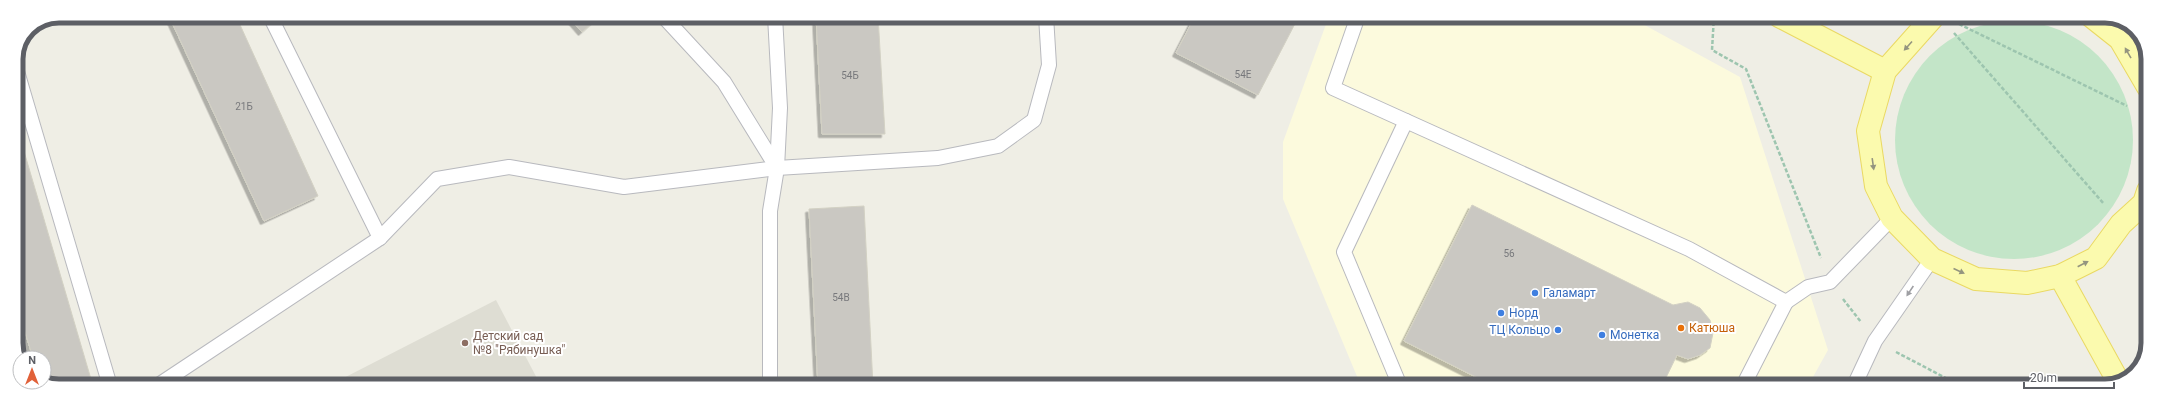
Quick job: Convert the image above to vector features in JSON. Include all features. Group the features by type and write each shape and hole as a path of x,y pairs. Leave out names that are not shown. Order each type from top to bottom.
{"main road":[{"path":"1792,23 1885,72"},
{"path":"1940,23 1885,72 1868,132 1876,186 1892,218 1932,258 1976,279 2027,283 2060,276 2096,258 2121,224 2141,205"},
{"path":"2099,23 2120,40 2141,75"},
{"path":"2060,276 2116,377"}],"lane":[{"path":"273,23 380,238"},
{"path":"669,23 724,82 778,168"},
{"path":"770,379 770,210 778,168 780,108 775,23"},
{"path":"168,379 380,238 437,178 509,167 624,187 778,168 938,158 998,146 1034,120 1049,65 1046,23"},
{"path":"1356,23 1334,88 1406,122 1689,249 1786,302"},
{"path":"23,92 108,379"},
{"path":"1397,379 1344,252 1406,122"},
{"path":"1747,379 1786,302 1808,287 1830,282 1892,218"},
{"path":"1857,379 1876,341 1932,258"}],"path":[{"path":"1714,23 1712,50 1746,70 1830,282 1876,341 1948,379"},
{"path":"1942,23 2121,224"},
{"path":"1956,23 2134,109"}],"shaded area":[{"path":"1326,23 1641,23 1740,77 1828,350 1812,379 1358,379 1283,199 1283,142"},
{"name":"Детский сад №8 \"Рябинушка\"","path":"496,300 537,379 342,379"}],"green space":[{"path":"1991,23 2037,23 2060,30 2080,41 2098,56 2119,84 2128,105 2133,140 2131,163 2124,186 2113,206 2098,224 2080,239 2060,250 2037,257 2014,259 1991,257 1968,250 1948,239 1930,224 1915,206 1904,186 1897,163 1895,140 1897,117 1904,94 1915,74 1930,56 1948,41 1968,30"}],"building":[{"path":"172,23 239,23 318,196 264,221"},
{"path":"574,23 592,23 582,32"},
{"path":"816,23 878,23 885,134 822,134"},
{"path":"1191,23 1295,23 1258,95 1176,53"},
{"path":"23,148 91,379 52,378 52,350 31,350 23,325"},
{"path":"1472,205 1673,305 1688,302 1700,308 1710,320 1713,333 1710,348 1700,355 1688,359 1677,355 1665,379 1480,379 1404,341"},
{"path":"864,206 873,379 818,379 809,209"}],"place":[{"name":"Галамарт","path":"1535,293"},
{"name":"Норд","path":"1501,313"},
{"name":"Катюша","path":"1681,328"},
{"name":"ТЦ Кольцо","path":"1558,330"},
{"name":"Монетка","path":"1602,335"},
{"name":"Детский сад №8 \"Рябинушка\"","path":"465,343"}]}
